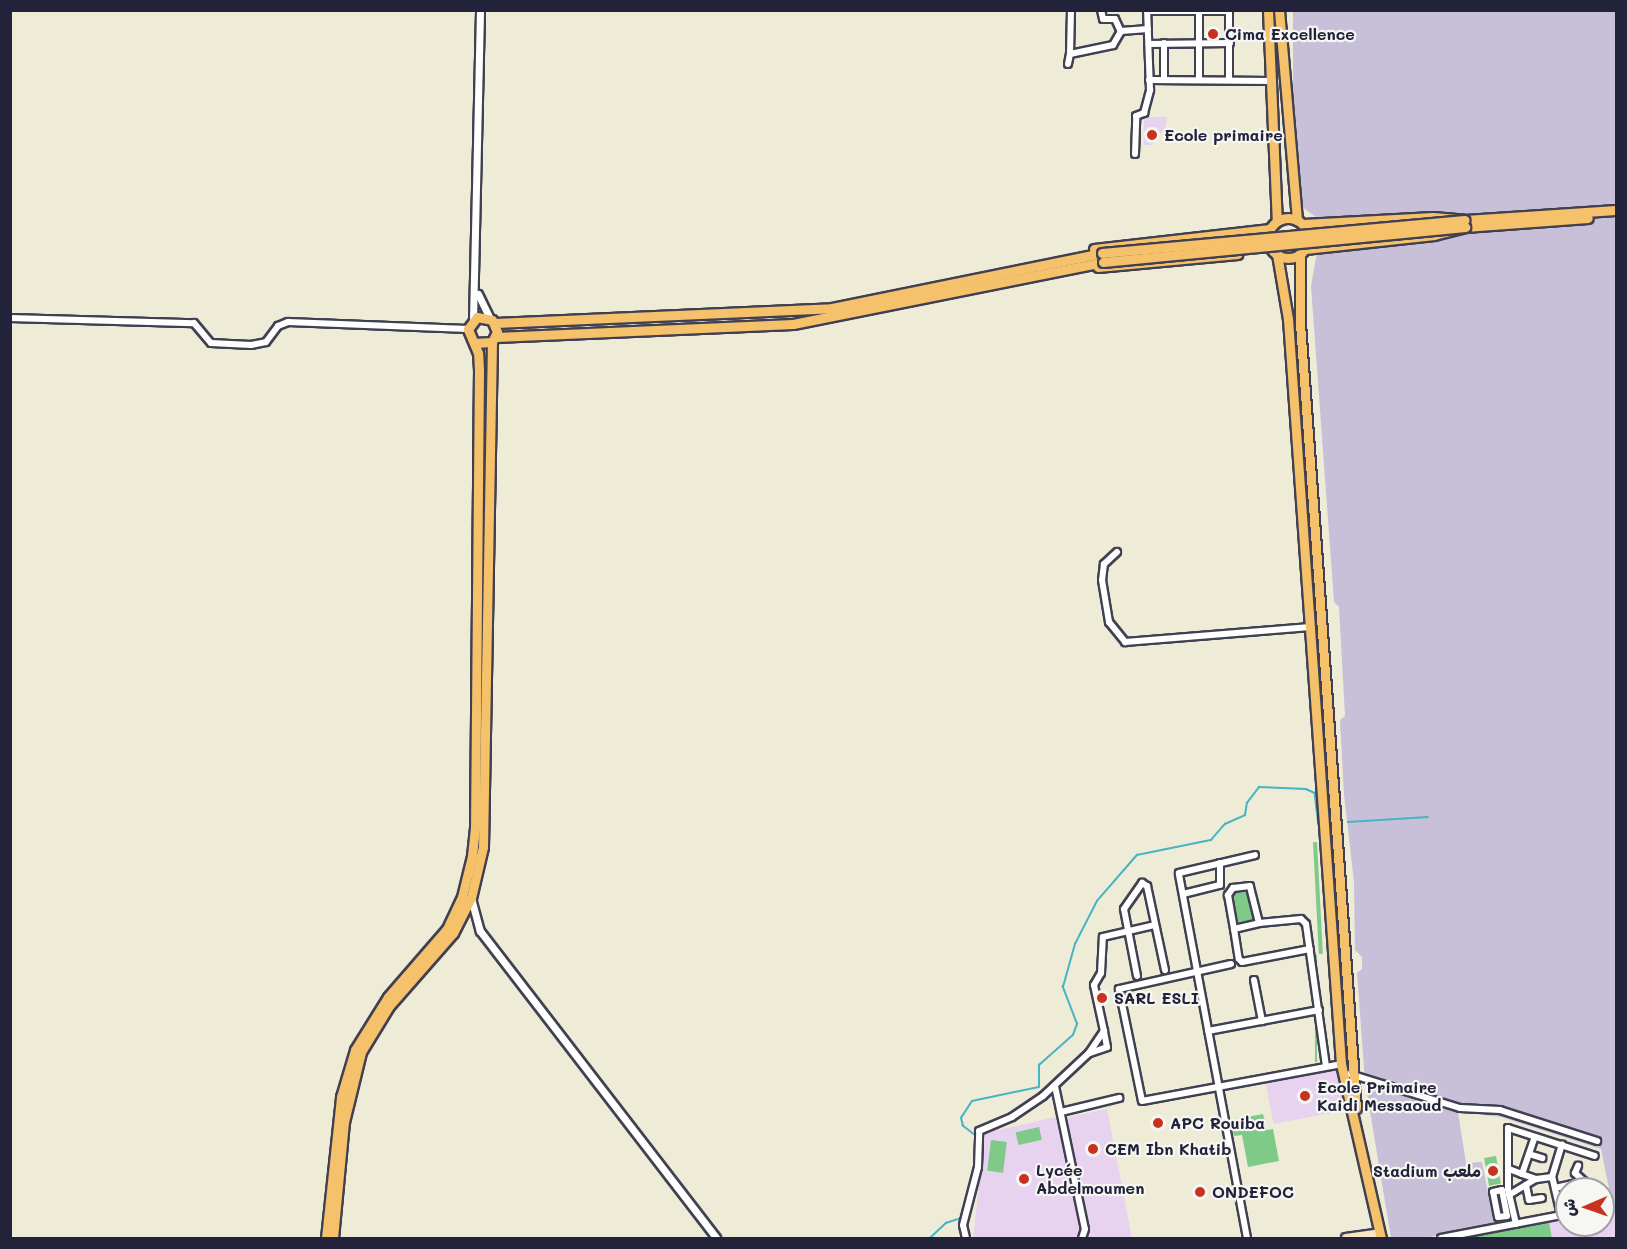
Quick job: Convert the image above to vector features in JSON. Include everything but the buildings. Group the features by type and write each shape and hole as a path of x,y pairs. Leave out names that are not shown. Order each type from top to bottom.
{"highway":[{"path":"1047,267 1062,255 1139,242 1270,229 1278,221 1268,10"},
{"path":"1279,10 1300,222 1308,234 1302,251 1300,323 1348,1010 1348,1074 1360,1146 1380,1236"},
{"path":"326,1239 341,1097 355,1050 388,997 447,929 462,897 472,856 476,828 479,370 470,325 492,320 832,308 1102,258 1617,210"},
{"path":"1278,221 1432,217 1465,224 1617,216"},
{"path":"474,343 494,339 793,324 884,309 1047,267 1275,252 1288,258 1302,251 1434,235 1465,224"},
{"path":"1270,229 1269,240 1275,252 1288,319 1336,1010 1341,1064 1348,1074"},
{"path":"333,1239 344,1122 361,1052 390,1006 446,944 471,898 483,847 494,339 492,320"},
{"path":"1336,1010 1348,1010"}],"main road":[{"path":"1346,1239 1380,1236"}],"street":[{"path":"10,318 194,323 211,343 251,345 266,342 278,326 288,322 470,325 476,286 480,10"},
{"path":"1068,64 1071,10"},
{"path":"1070,54 1113,45 1120,32 1115,19 1103,19 1101,10"},
{"path":"1136,154 1135,122 1146,109 1149,80 1147,11 1229,11 1229,79"},
{"path":"1199,11 1199,80"},
{"path":"1120,32 1148,29"},
{"path":"1164,43 1164,80"},
{"path":"1149,44 1230,43"},
{"path":"1149,80 1272,81"},
{"path":"476,286 492,320"},
{"path":"1117,552 1104,564 1102,580 1109,622 1125,642 1311,627"},
{"path":"1247,1239 1182,894 1180,871 1256,855"},
{"path":"1182,894 1220,885 1220,863"},
{"path":"1137,976 1125,905 1142,883 1147,885 1165,970"},
{"path":"1258,923 1252,888 1233,888 1228,895 1242,962 1310,949"},
{"path":"471,898 480,931 716,1239"},
{"path":"1234,929 1258,923 1301,919 1306,924 1326,1066"},
{"path":"1089,1053 1107,1047 1094,985 1102,967 1102,940 1105,935 1155,925"},
{"path":"1231,964 1121,988 1121,1002 1142,1101 1341,1064"},
{"path":"1254,981 1262,1021"},
{"path":"1208,1031 1319,1010"},
{"path":"966,1239 963,1225 978,1167 979,1131 1012,1117 1055,1086 1089,1053 1104,1031"},
{"path":"1348,1074 1460,1108 1500,1110 1597,1141"},
{"path":"1055,1086 1085,1229 1082,1239"},
{"path":"1060,1112 1119,1098"},
{"path":"1516,1224 1508,1199 1502,1190 1493,1192 1498,1217 1507,1216 1508,1199 1509,1169 1508,1128 1595,1156"},
{"path":"1522,1174 1536,1137"},
{"path":"1555,1188 1552,1177 1562,1145"},
{"path":"1529,1154 1542,1158"},
{"path":"1578,1166 1575,1173 1580,1177"},
{"path":"1509,1169 1536,1179"},
{"path":"1496,1204 1508,1199 1536,1179 1552,1177"},
{"path":"1526,1185 1529,1200 1542,1198"},
{"path":"1441,1239 1555,1217"}],"shaded area":[{"path":"1293,11 1616,11 1616,1223 1615,1177 1607,1177 1601,1149 1501,1117 1458,1112 1466,1163 1482,1162 1494,1224 1425,1238 1391,1238 1365,1081 1357,973 1362,969 1362,957 1355,950 1354,882 1344,794 1340,720 1345,716 1339,607 1334,602 1311,286 1317,252 1328,248 1326,224 1299,205 1293,162"},
{"name":"Ecole primaire","path":"1144,117 1167,117 1166,126 1152,145 1144,145"},
{"name":"Ecole Primaire Kaidi Messaoud","path":"1336,1068 1344,1110 1274,1124 1265,1082"},
{"name":"CEM Ibn Khatib","path":"1107,1109 1132,1238 1086,1238 1088,1226 1065,1118"},
{"name":"Lycée Abdelmoumen","path":"1056,1117 1079,1224 1077,1238 973,1238 985,1133"},
{"path":"1555,1221 1555,1237 1615,1237 1615,1224 1616,1238 1552,1238 1549,1222"}],"green space":[{"path":"1313,842 1317,842 1323,954 1319,954"},
{"path":"1247,889 1253,919 1238,922 1232,892"},
{"path":"1315,955 1317,955 1317,1062 1315,1062"},
{"path":"1263,1114 1267,1130 1273,1129 1279,1161 1248,1167 1242,1135 1234,1136 1231,1120"},
{"path":"1039,1127 1042,1140 1019,1145 1016,1132"},
{"path":"991,1140 1007,1142 1003,1173 987,1171"},
{"name":"Stadium ملعب","path":"1496,1156 1501,1184 1489,1186 1484,1158"},
{"path":"1549,1222 1552,1238 1465,1238"}],"waterway":[{"path":"977,1137 963,1126 961,1118 972,1101 1039,1087 1039,1065 1073,1035 1077,1024 1063,987 1075,944 1097,901 1137,855 1211,840 1225,824 1245,815 1247,803 1259,787 1306,789 1315,793 1319,824"},
{"path":"1348,822 1428,817"},
{"path":"930,1238 946,1223 961,1218 969,1188"}],"place":[{"name":"Cima Excellence","path":"1213,34"},
{"name":"Ecole primaire","path":"1152,135"},
{"name":"SARL ESLI","path":"1102,998"},
{"name":"Ecole Primaire Kaidi Messaoud","path":"1305,1096"},
{"name":"APC Rouiba","path":"1158,1123"},
{"name":"CEM Ibn Khatib","path":"1093,1149"},
{"name":"Stadium ملعب","path":"1493,1171"},
{"name":"Lycée Abdelmoumen","path":"1024,1179"},
{"name":"ONDEFOC","path":"1200,1192"}]}
